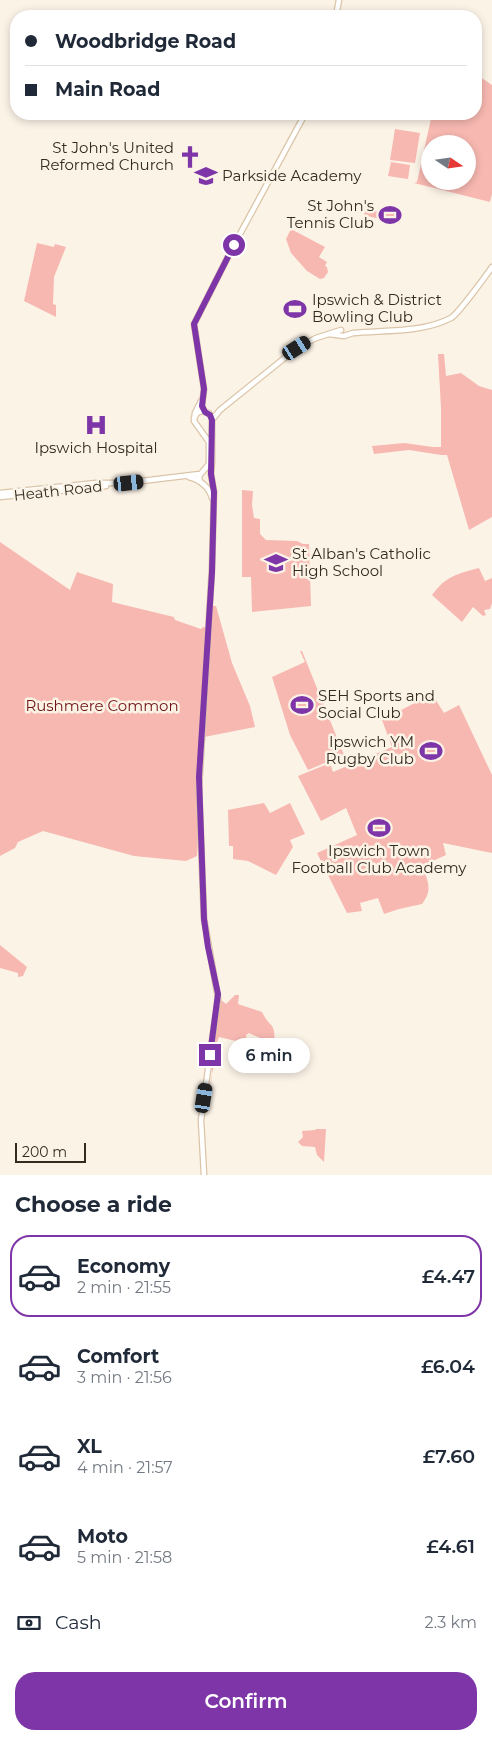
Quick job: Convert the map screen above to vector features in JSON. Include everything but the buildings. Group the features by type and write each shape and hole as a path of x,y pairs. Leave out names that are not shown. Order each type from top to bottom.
{"main road":[{"path":"212,502 214,491 211,477 212,420 202,406 204,389 194,324 234,245 302,120"},
{"path":"194,418 199,412 213,414 220,410 297,348 316,338 329,334 421,328 437,324 455,312 492,268"},
{"path":"203,398 194,418 195,425 209,442 209,464 198,478 210,490 212,502 212,554 199,797 205,926 218,994 201,1120 204,1175"},
{"path":"212,420 220,410"},
{"path":"201,473 208,472 211,477"},
{"name":"Heath Road","path":"0,497 188,477 201,473"},
{"name":"Heath Road","path":"188,477 202,484"},
{"path":"202,484 208,484 211,477"},
{"name":"Heath Road","path":"0,493 96,483 115,484"}],"green space":[{"path":"482,78 492,85 492,194 490,202 442,190 476,190 476,135 427,135 431,120 482,120"},
{"path":"395,129 420,133 415,163 390,160"},
{"path":"391,162 410,165 408,179 388,176"},
{"path":"421,164 421,185 414,183 417,182"},
{"name":"St John's Tennis Club","path":"380,207 402,213 399,224 364,215 366,209 379,212"},
{"path":"291,229 325,247 319,257 327,262 325,266 328,272 324,278 320,279 307,271 291,253 286,239"},
{"path":"37,243 54,247 55,244 66,247 54,277 53,304 56,305 56,317 24,301"},
{"path":"438,354 444,354 446,376 461,373 479,386 492,390 492,517 469,530 447,455 409,450 374,454 372,446 404,443 441,447"},
{"name":"St Alban's Catholic High School","path":"242,490 253,491 252,505 254,518 260,519 260,534 266,540 297,541 309,544 311,606 252,612 251,577 242,577"},
{"name":"Rushmere Common","path":"0,542 70,590 77,572 113,584 112,602 174,617 175,620 201,629 203,627 208,628 212,606 216,606 232,663 250,706 255,727 199,738 197,856 186,861 134,856 43,831 18,842 15,848 0,856"},
{"path":"479,568 485,581 492,578 492,603 490,609 484,610 486,615 483,616 473,607 462,622 432,595 452,577"},
{"name":"SEH Sports and Social Club","path":"300,651 302,651 344,755 308,770 290,735 272,677 305,662"},
{"path":"432,694 444,713 459,705 492,775 492,853 443,843 446,855 422,866 428,881 428,890 422,904 384,914 378,898 360,903 362,911 347,913 317,853 357,835 346,808 321,821 298,776 330,763 333,772 392,747 382,720"},
{"path":"264,803 270,813 290,803 305,834 290,840 293,847 276,875 248,861 233,859 233,846 229,846 228,810"},
{"path":"0,945 27,967 23,976 18,977 18,973 0,968"},
{"path":"235,995 239,995 238,1004 262,1012 273,1028 274,1044 302,1056 302,1071 293,1061 294,1055 273,1048 273,1044 249,1033 246,1035 247,1042 244,1046 244,1043 219,1037 215,1048 212,1075 212,1057 221,1000 226,1004"},
{"path":"326,1129 324,1162 317,1155 315,1147 302,1146 298,1142 303,1137 302,1131"}],"place":[{"name":"St John's United Reformed Church","path":"190,157"},
{"name":"Parkside Academy","path":"206,176"},
{"name":"St John's Tennis Club","path":"390,215"},
{"name":"Ipswich & District Bowling Club","path":"295,309"},
{"name":"Ipswich Hospital","path":"96,425"},
{"name":"St Alban's Catholic High School","path":"276,563"},
{"name":"SEH Sports and Social Club","path":"302,705"},
{"name":"Ipswich YM Rugby Club","path":"431,751"},
{"name":"Ipswich Town Football Club Academy","path":"379,828"}],"route":[{"path":"210,1055 217,1010 218,987 208,947 204,919 199,777 212,572 212,502 214,492 211,474 212,420 209,413 205,412 202,408 204,389 194,324 234,245"}]}
